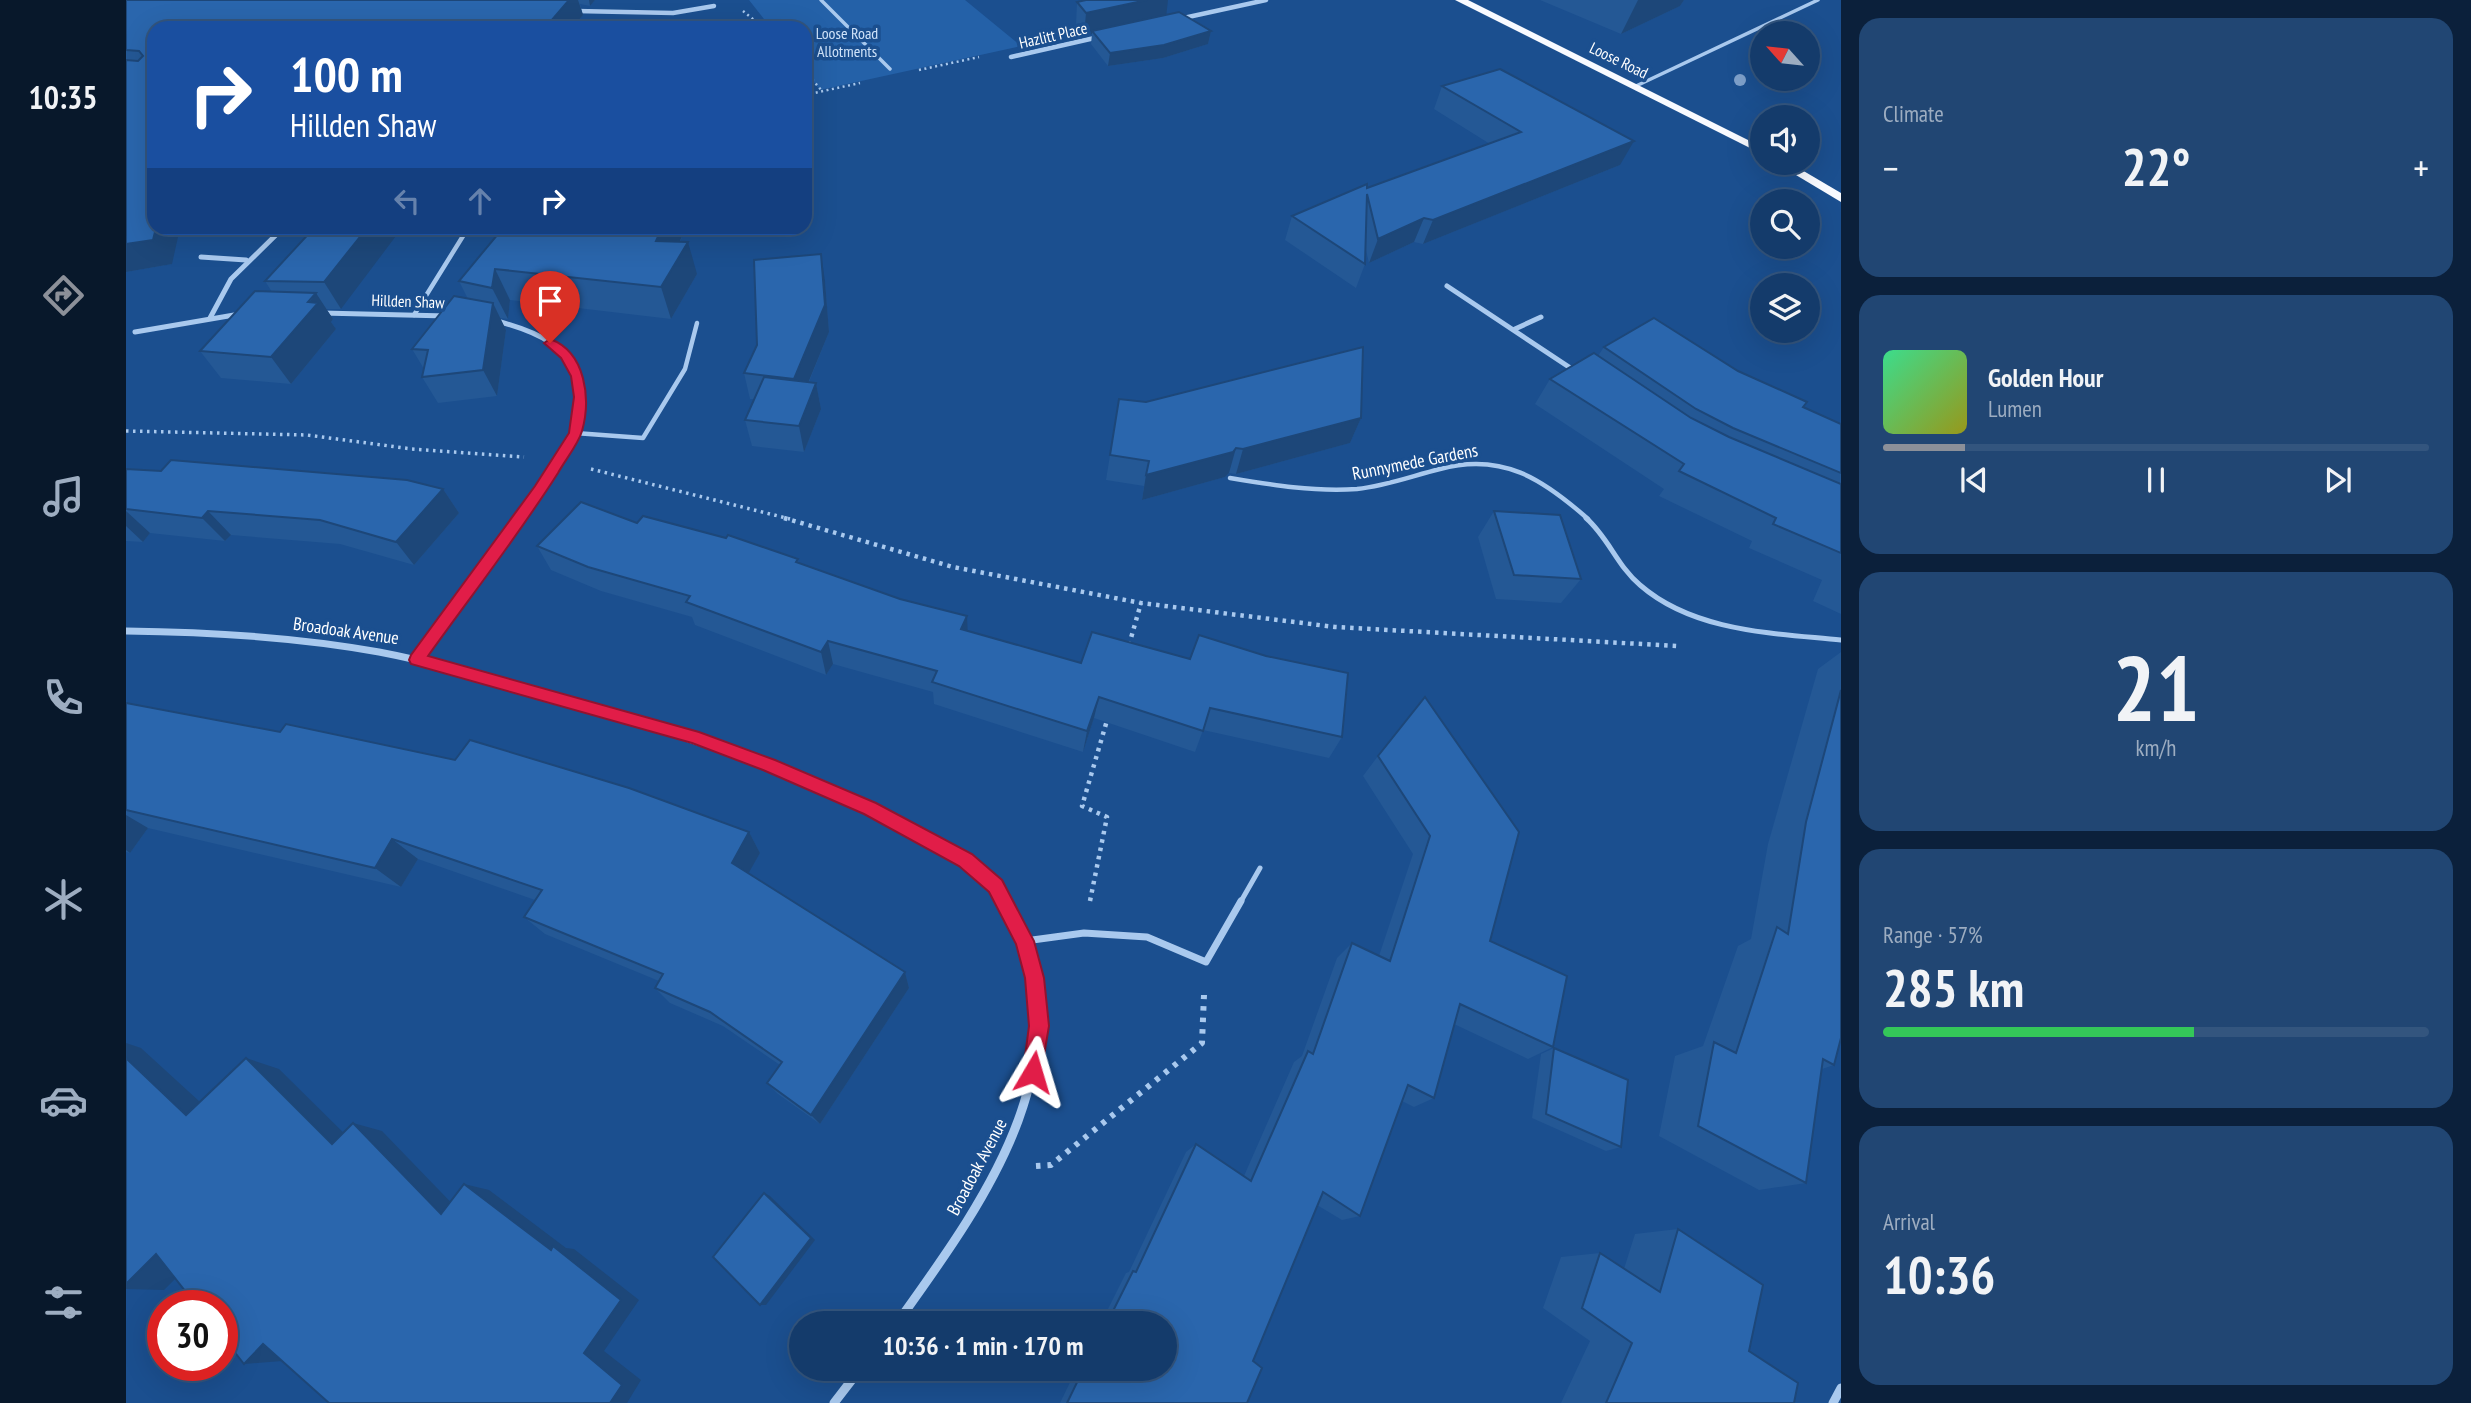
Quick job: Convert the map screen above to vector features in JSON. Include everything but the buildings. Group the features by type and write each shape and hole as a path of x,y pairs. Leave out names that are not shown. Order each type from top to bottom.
{"highway":[{"name":"Loose Road","path":"1460,0 1750,145"},
{"path":"1802,175 1841,198"}],"street":[{"path":"1172,21 1266,0"},
{"path":"564,10 638,14 673,13 714,6"},
{"name":"Hazlitt Place","path":"1011,57 1105,36"},
{"path":"211,318 215,302 246,260 275,235"},
{"path":"201,257 246,260"},
{"path":"1447,286 1515,328 1584,377"},
{"name":"Hillden Shaw","path":"311,313 453,316"},
{"path":"135,332 245,314"},
{"path":"1515,328 1541,317"},
{"path":"417,660 575,433 581,397 577,376 566,356 531,330 489,320"},
{"name":"Broadoak Avenue","path":"126,631 178,631 334,644 417,660 694,737 870,808 966,860 995,886 1024,941 1035,978 1039,1026 1033,1072 1023,1118 1000,1168 965,1227 906,1311"},
{"path":"834,1403 851,1381"},
{"path":"1833,1403 1841,1388"}],"lane":[{"path":"821,0 890,69"},
{"path":"1636,86 1818,0"},
{"path":"415,314 464,235"},
{"path":"575,433 643,438 674,394 696,340 697,323"},
{"name":"Runnymede Gardens","path":"1230,478 1307,491 1336,490 1378,486 1466,463 1486,462 1508,466 1538,482 1586,519 1602,534 1624,568 1640,586 1688,613 1713,622 1757,631 1841,639"},
{"path":"1024,941 1084,933 1147,937 1206,962 1260,868"}],"path":[{"path":"812,79 822,91"},
{"path":"126,431 307,435 412,449 558,461 751,508 953,567 1141,603 1335,627 1680,646"},
{"path":"1126,654 1141,603"},
{"path":"1084,933 1107,817 1082,806 1111,704"},
{"path":"1000,1168 1051,1165 1202,1043 1206,962"}],"green space":[{"name":"Loose Road Allotments","path":"749,0 965,0 1021,46 820,90 812,80 812,21 766,21"}],"route":[{"path":"550,343 566,356 577,376 581,397 575,433 540,490 417,660 694,737 870,808 966,860 995,886 1024,941 1035,978 1039,1026 1033,1072"}]}
